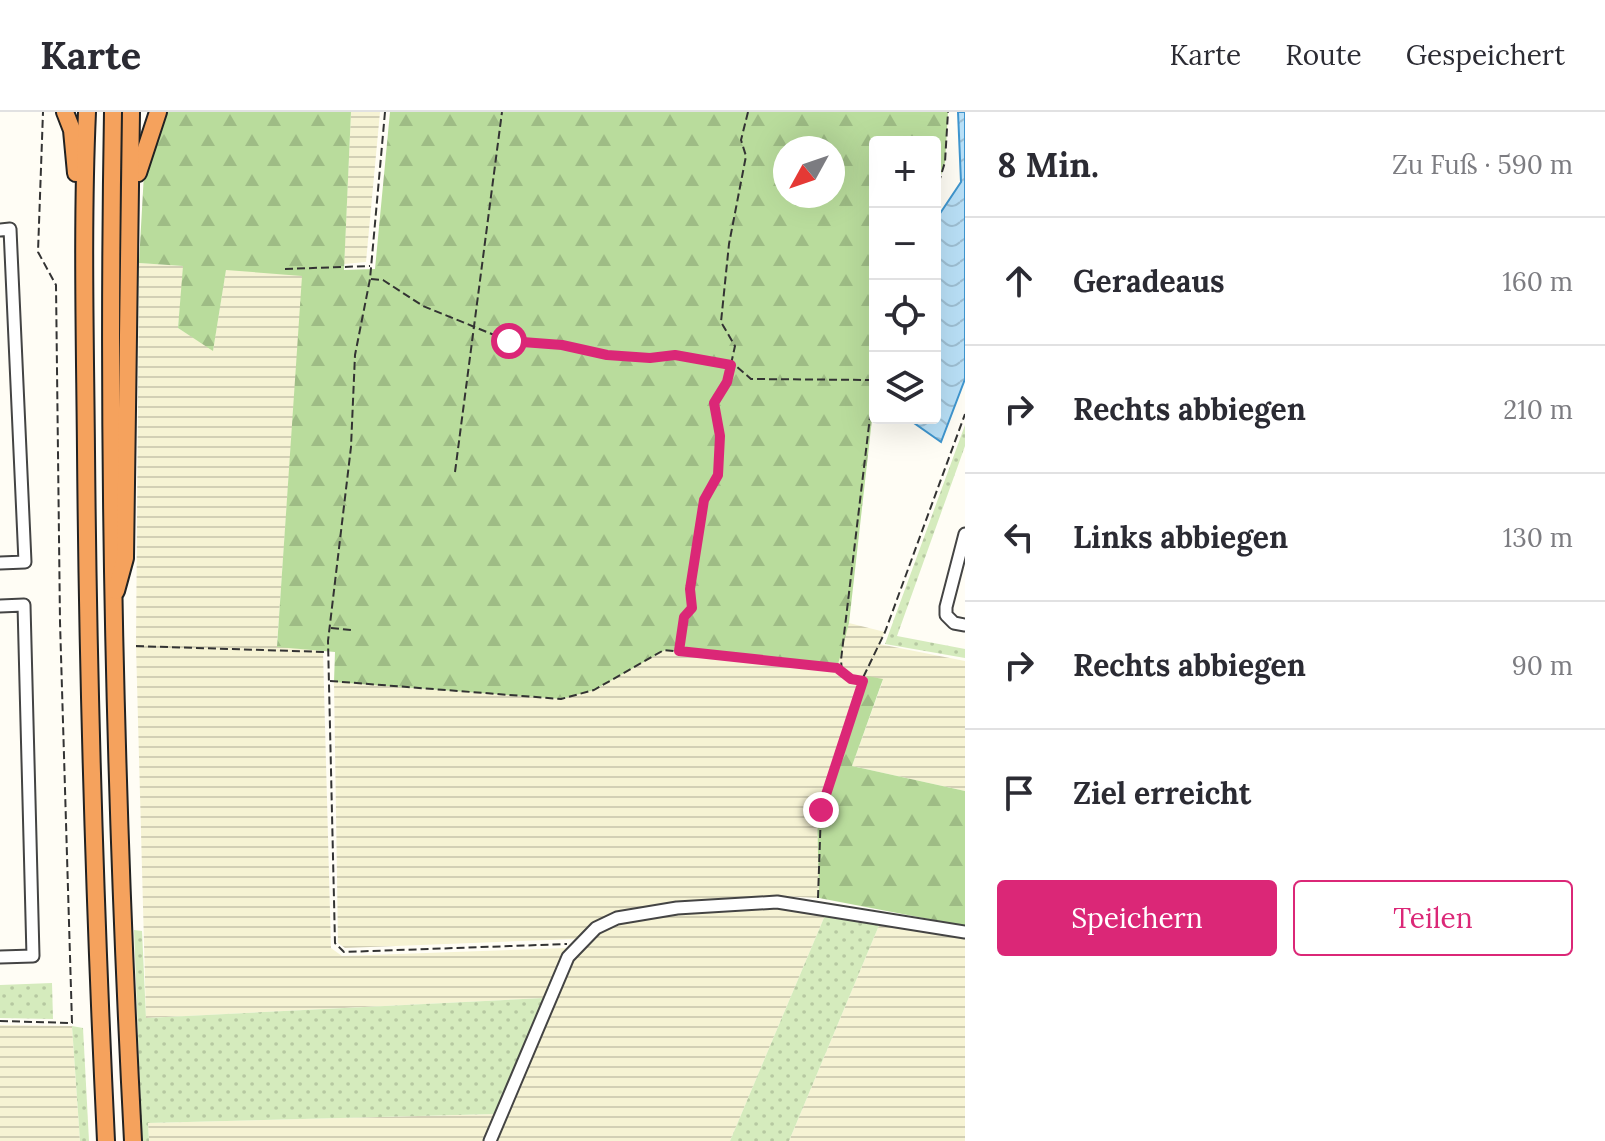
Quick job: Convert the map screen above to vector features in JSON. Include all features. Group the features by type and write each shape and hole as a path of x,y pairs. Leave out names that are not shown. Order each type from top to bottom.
{"highway":[{"path":"65,112 72,130 82,228"},
{"path":"87,112 82,228 94,884 106,1141"},
{"path":"113,112 111,600 119,878 133,1141"},
{"path":"111,600 125,558 131,112"},
{"path":"129,222 141,155 158,112"}],"street":[{"path":"0,230 10,229 25,562 0,563"},
{"path":"965,534 946,607 946,615 954,623 965,625"},
{"path":"0,606 24,605 33,956 0,957"},
{"path":"490,1141 568,957 577,944 596,928 617,918 677,908 777,902 965,932"}],"path":[{"path":"0,1021 72,1023 60,622 56,285 38,252 43,112"},
{"path":"385,112 370,279 355,355 351,447 328,652 335,943 344,952 577,944"},
{"path":"455,472 502,112"},
{"path":"679,651 684,617 692,608 690,589 704,500 718,475 720,436 714,403 727,382 735,346 721,322 729,244 746,156 741,140 748,112"},
{"path":"941,175 945,162 948,112"},
{"path":"285,269 371,266"},
{"path":"370,279 383,280 423,306 509,341 650,358 675,355 731,365 751,379 869,380"},
{"path":"818,907 821,810 863,681 885,632 965,414"},
{"path":"842,672 869,424"},
{"path":"330,628 352,630"},
{"path":"136,646 328,652"},
{"path":"329,681 561,699 594,690 664,650 837,668 851,679 863,681"}],"shaded area":[{"path":"351,112 380,112 366,262 344,264"},
{"path":"139,263 184,266 178,328 213,350 226,269 303,275 277,646 323,651 331,948 342,956 567,948 543,998 146,1018 136,646"},
{"path":"849,623 885,632 879,644 965,661 965,791 852,766 883,680 817,809 819,898 777,896 676,904 593,924 575,939 345,948 338,943 334,682 561,699 594,690 664,650 836,668"},
{"path":"777,907 826,913 730,1141 496,1141 573,958 599,932 619,922 678,911"},
{"path":"880,923 965,936 965,1141 789,1141"},
{"path":"0,1025 72,1026 80,1141 0,1141"},
{"path":"495,1114 483,1141 149,1141 148,1123"}],"green space":[{"path":"165,112 351,112 344,270 375,269 390,112 948,112 945,162 941,175 941,136 869,136 869,424 871,424 849,623 837,668 665,650 594,690 561,699 334,682 335,652 277,647 302,276 226,270 213,351 178,328 183,266 139,263 144,173"},
{"path":"965,425 965,446 897,636 965,649 965,658 885,644"},
{"path":"867,676 883,679 852,766 965,791 965,926 819,898 817,809"},
{"path":"826,913 880,923 789,1141 730,1141"},
{"path":"134,930 142,931 146,1018 543,998 495,1114 148,1123 149,1141 142,1141"},
{"path":"52,983 53,1019 0,1018 0,985"},
{"path":"72,1026 83,1028 89,1141 80,1141"}],"water":[{"path":"958,112 965,112 965,379 941,442 915,424 941,424 941,212 961,182"}],"route":[{"path":"509,341 528,341 543,346 562,345 607,355 650,358 675,355 731,365 727,382 714,403 720,436 718,475 704,500 690,589 692,608 684,617 679,651 837,668 851,679 863,681 821,810"}]}
